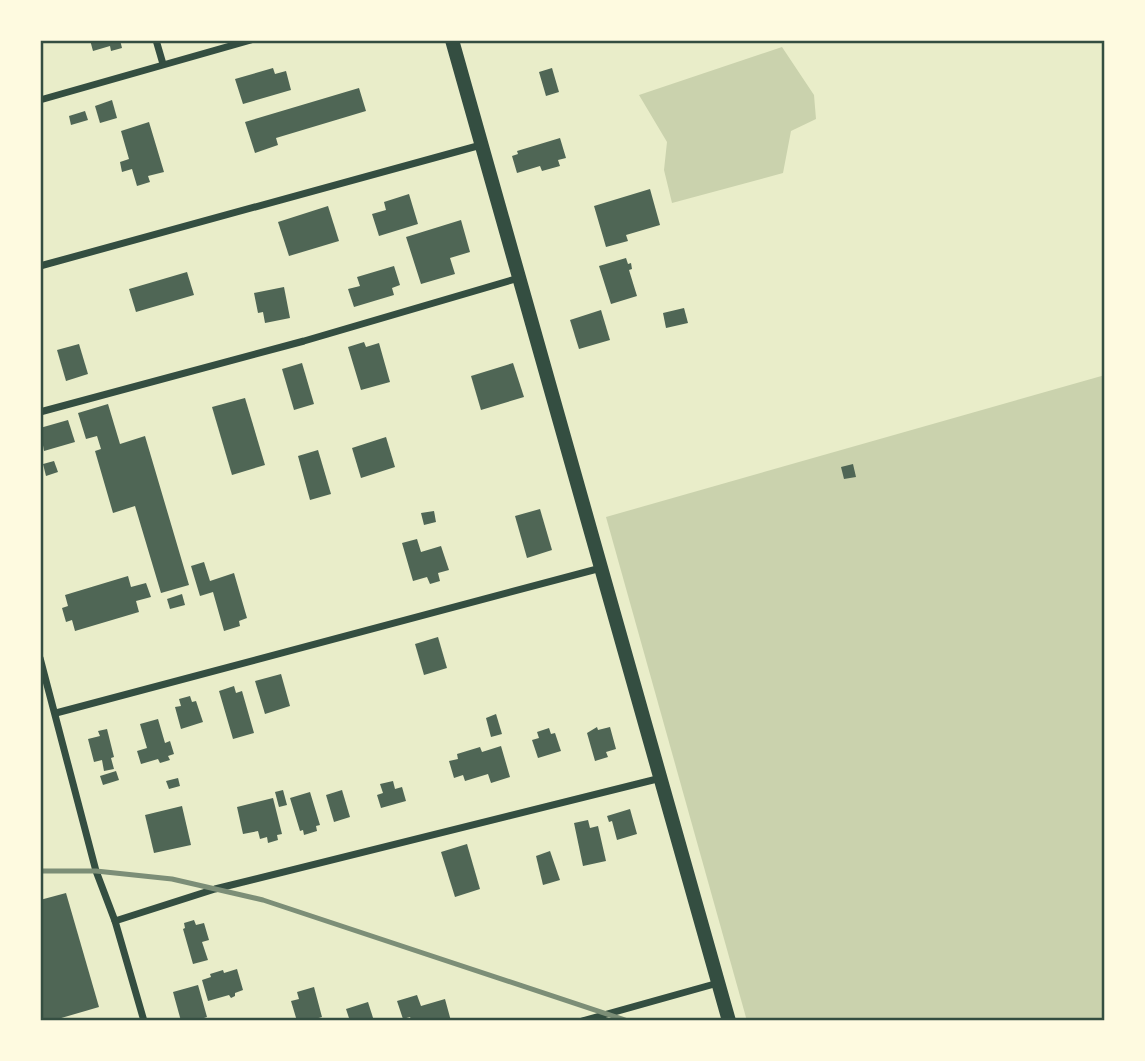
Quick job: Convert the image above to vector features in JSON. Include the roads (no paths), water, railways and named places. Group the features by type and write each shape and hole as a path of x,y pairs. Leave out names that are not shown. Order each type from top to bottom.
{"main road":[{"path":"452,40 729,1021"}],"street":[{"path":"156,40 163,64"},
{"path":"40,100 251,40"},
{"path":"40,266 482,145"},
{"path":"40,412 304,341 520,278"},
{"path":"56,713 602,568"},
{"path":"40,658 96,871 115,921 144,1021"},
{"path":"115,921 215,889 661,777"},
{"path":"582,1021 718,983"}],"railway":[{"path":"40,871 96,871 172,879 263,900 628,1021"}]}
